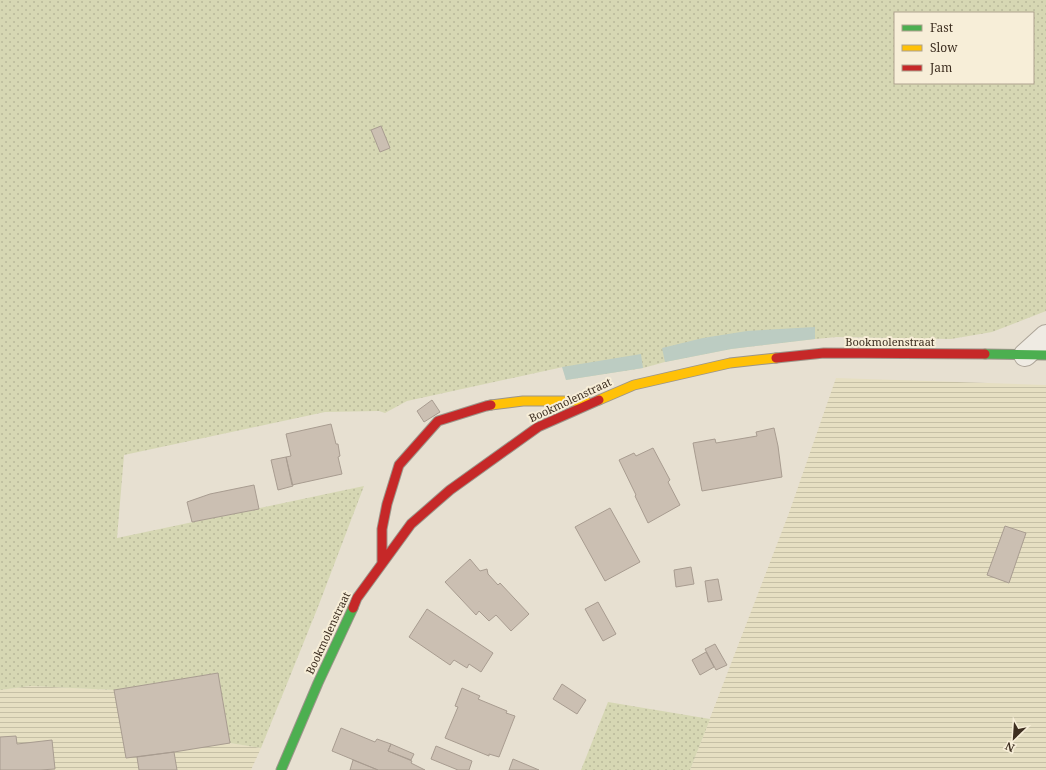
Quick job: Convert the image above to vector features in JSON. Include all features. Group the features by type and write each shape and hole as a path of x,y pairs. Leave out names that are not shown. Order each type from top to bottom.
{"street":[{"path":"1035,355 1046,336"},
{"name":"Bookmolenstraat","path":"281,770 318,683 357,598 382,563 412,524 450,490 538,426 634,385 730,363 824,353 1035,355"},
{"path":"382,563 382,530 387,504 399,464 438,421 486,406 523,401 594,402"}],"shaded area":[{"path":"815,327 815,339 731,349 665,362 662,348 703,338 747,331"},
{"path":"641,354 643,368 566,380 562,367"},
{"path":"836,378 1046,385 1046,770 690,770 789,513"},
{"path":"218,673 230,743 261,748 251,770 0,770 0,690 31,686 114,690"}],"green space":[{"path":"0,0 1046,0 1046,311 992,332 951,339 837,337 815,339 731,349 665,362 643,368 566,380 563,367 407,401 385,413 379,411 325,412 124,455 117,538 364,486 318,607 261,748 230,743 218,673 114,690 31,686 0,690"},
{"path":"608,702 710,719 690,770 581,770"}],"building":[{"path":"381,126 390,148 380,152 371,130"},
{"path":"432,400 440,412 424,422 417,411"},
{"path":"331,424 336,444 338,444 340,456 338,457 342,474 292,485 286,457 291,456 286,434"},
{"path":"774,428 782,477 702,491 693,443 715,439 716,443 757,436 756,432"},
{"path":"653,448 670,480 668,482 680,505 648,523 619,460 634,453 636,456"},
{"path":"286,457 293,486 278,490 271,460"},
{"path":"254,485 259,509 192,522 187,502 210,494"},
{"path":"610,508 640,562 605,581 575,527"},
{"path":"1005,526 1026,533 1009,583 987,575"},
{"path":"470,559 480,571 487,569 488,574 498,585 500,583 529,614 511,631 496,615 489,621 479,611 476,615 445,582"},
{"path":"691,567 694,584 676,587 674,570"},
{"path":"718,579 722,600 708,602 705,581"},
{"path":"598,602 616,634 603,641 585,609"},
{"path":"427,609 493,653 481,672 469,664 467,668 454,660 450,665 409,637"},
{"path":"715,644 727,665 716,670 705,649"},
{"path":"706,652 714,667 700,675 692,660"},
{"path":"218,673 230,743 126,758 114,690"},
{"path":"562,684 586,700 577,714 553,699"},
{"path":"462,688 480,696 478,699 507,711 506,713 515,716 499,757 489,754 489,756 445,738 458,707 455,706"},
{"path":"341,728 375,742 377,739 391,744 388,751 412,761 411,763 425,770 378,770 332,751"},
{"path":"16,736 17,744 52,740 55,769 0,770 0,737"},
{"path":"391,744 414,754 411,760 388,751"},
{"path":"436,746 472,761 469,770 458,770 431,759"},
{"path":"174,752 177,770 139,770 137,757"},
{"path":"513,759 539,770 509,770"},
{"path":"353,760 378,770 350,770"}],"traffic: fast":[{"path":"985,354 1046,355"},
{"path":"281,770 318,683 353,608"}],"traffic: slow":[{"path":"599,400 634,385 730,363 776,358"},
{"path":"491,405 523,401 586,401"}],"traffic: jam":[{"path":"776,358 824,353 985,354"},
{"path":"353,608 357,598 411,524 450,490 538,427 599,400"},
{"path":"382,563 382,529 387,504 399,465 438,421 491,405"}]}
